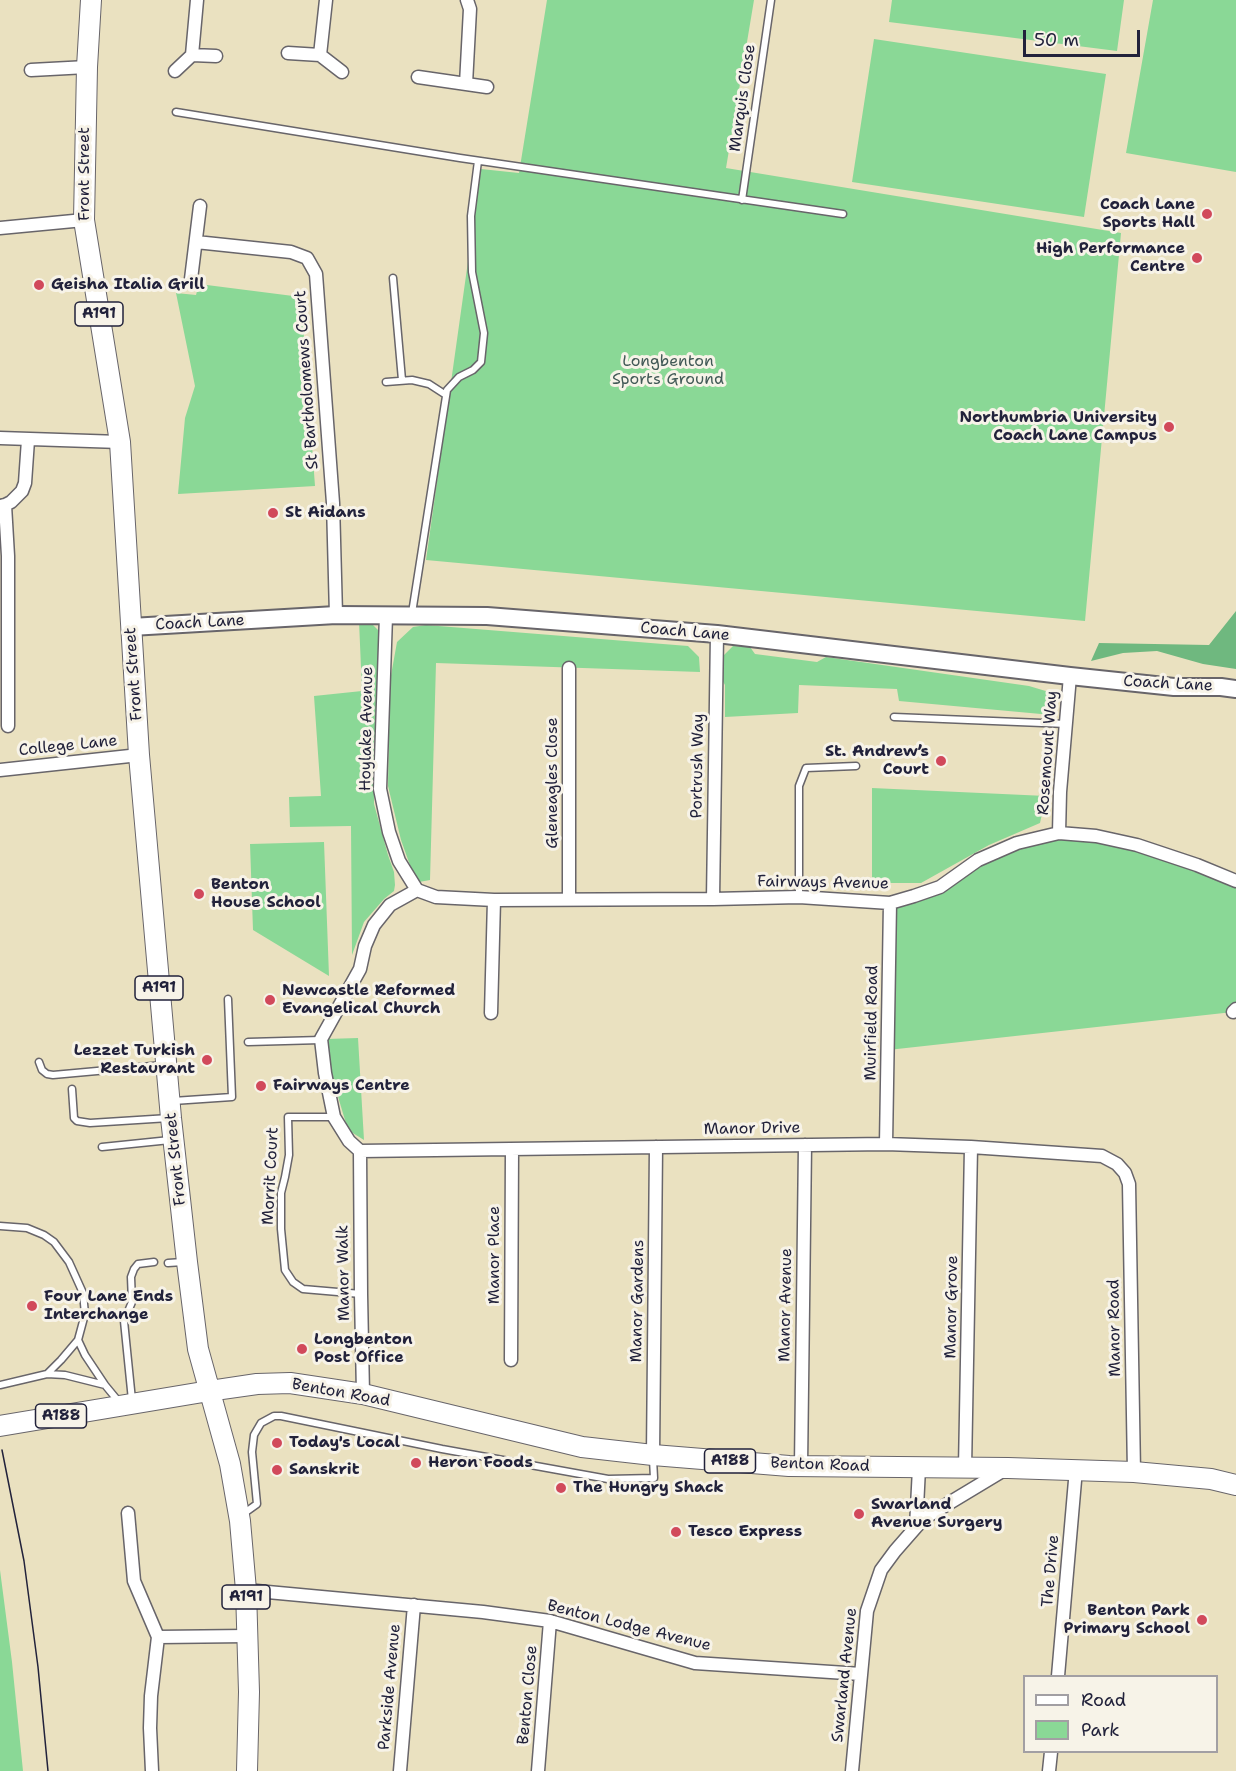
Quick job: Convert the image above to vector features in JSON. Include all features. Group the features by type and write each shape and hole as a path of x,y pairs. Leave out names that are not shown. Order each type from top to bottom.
{"main road":[{"name":"Front Street","path":"91,0 87,67 84,220 120,442 139,755 173,1140 178,1262 198,1349 230,1464 239,1516"},
{"name":"Benton Road","path":"127,1404 257,1384 290,1383 363,1394 582,1447 652,1455 801,1466 1076,1469 1211,1479 1236,1485"},
{"name":"A188","path":"0,1426 127,1404"},
{"name":"Benton Road","path":"1211,1479 1236,1474"},
{"name":"A191","path":"239,1516 246,1590 249,1692 247,1771"}],"street":[{"path":"175,71 192,55 197,0"},
{"path":"320,55 326,0"},
{"path":"466,84 470,9 468,0"},
{"path":"288,53 320,55 342,72"},
{"path":"192,55 216,56"},
{"path":"31,70 87,67"},
{"path":"418,77 487,87"},
{"path":"191,279 200,206"},
{"path":"0,228 84,220"},
{"name":"St Bartholomews Court","path":"196,242 291,252 307,258 316,274 333,503 336,615"},
{"path":"0,438 120,442"},
{"path":"8,726 8,556 3,506 18,496 25,483 28,440"},
{"name":"Coach Lane","path":"131,627 336,615 487,616 717,634 1174,687 1231,686"},
{"name":"Hoylake Avenue","path":"386,616 380,789 388,832 399,861 417,890"},
{"name":"Portrush Way","path":"713,899 717,634"},
{"name":"Gleneagles Close","path":"569,668 569,899"},
{"name":"Rosemount Way","path":"1059,832 1060,792 1070,676"},
{"name":"College Lane","path":"0,770 139,755"},
{"name":"Fairways Avenue","path":"417,890 436,897 494,900 799,897 890,903 940,887 978,860 1017,843 1059,832 1137,844 1236,881"},
{"path":"360,1151 350,1141 334,1117 321,1040 360,969 365,946 374,925 390,905 417,890"},
{"path":"491,1013 494,900"},
{"name":"Muirfield Road","path":"886,1144 890,903"},
{"name":"Manor Drive","path":"360,1151 886,1144 971,1147 1102,1156 1117,1164 1125,1173 1130,1184"},
{"name":"Manor Avenue","path":"801,1466 805,1145"},
{"name":"Manor Gardens","path":"652,1455 656,1147"},
{"name":"Manor Grove","path":"965,1467 971,1147"},
{"name":"Manor Place","path":"511,1360 512,1149"},
{"name":"Manor Walk","path":"360,1151 363,1394"},
{"name":"Manor Road","path":"1130,1184 1134,1472"},
{"path":"916,1527 919,1468"},
{"name":"Swarland Avenue","path":"852,1771 867,1611 881,1570 926,1517 1008,1468"},
{"name":"The Drive","path":"1058,1675 1076,1469"},
{"path":"128,1513 134,1581 158,1637 150,1718 152,1771"},
{"name":"Benton Lodge Avenue","path":"246,1590 414,1605 550,1621 695,1663 861,1674"},
{"name":"Parkside Avenue","path":"400,1771 414,1605"},
{"name":"Benton Close","path":"538,1771 550,1621"},
{"path":"158,1637 247,1636"},
{"path":"1049,1771 1051,1753"}],"lane":[{"name":"Marquis Close","path":"742,200 771,0"},
{"path":"176,112 478,161 843,214"},
{"path":"412,616 447,390 459,377 473,370 481,362 484,333 472,272 471,216 478,161"},
{"path":"393,278 402,380"},
{"path":"386,382 412,380 429,384 446,395"},
{"path":"894,717 1066,724"},
{"path":"799,897 799,786 806,768 856,766"},
{"path":"72,1089 74,1118 77,1121 90,1123 232,1097 228,999"},
{"path":"248,1042 321,1040"},
{"path":"39,1062 46,1074 53,1075 166,1065"},
{"name":"Morrit Court","path":"334,1117 287,1114 289,1155 281,1193 281,1229 285,1270 292,1282 303,1289 361,1294"},
{"path":"102,1146 173,1140"},
{"path":"0,1226 36,1231 54,1242 64,1254 83,1293 85,1314 78,1340 47,1374"},
{"path":"127,1404 124,1320 132,1302 132,1277 138,1264 154,1262"},
{"path":"78,1340 105,1385 127,1404"},
{"path":"0,1385 47,1374 105,1385"},
{"path":"239,1516 257,1504 252,1452 254,1435 261,1423 274,1416 608,1479 654,1478 652,1455"}],"green space":[{"name":"Longbenton Sports Ground","path":"547,0 754,0 726,168 1121,233 1085,621 426,560 481,169 519,173"},
{"path":"892,0 1124,0 1117,51 889,22"},
{"path":"1153,0 1236,0 1236,172 1126,153"},
{"path":"874,39 1106,74 1084,217 852,182"},
{"path":"199,284 301,297 315,486 178,494 185,418 195,386 176,293 196,295"},
{"path":"1236,611 1236,669 1203,664 1157,651 1123,653 1091,661 1099,643 1209,645"},
{"path":"359,621 373,625 381,633 382,649 374,747 374,804 394,872 395,885 394,891 364,922 352,955 351,826 290,827 289,797 321,796 314,696 362,691"},
{"path":"426,625 688,646 699,657 700,672 436,663 430,880 419,882 412,871 401,840 388,786 390,681 397,642 413,627"},
{"path":"733,646 750,647 755,654 817,662 826,657 1029,686 1049,692 1055,699 1052,715 899,701 897,689 799,685 798,713 725,717 725,685 720,676 721,658"},
{"path":"872,788 1046,796 1040,823 989,845 921,883 872,883"},
{"path":"1059,833 1096,836 1236,881 1236,1009 1233,1012 888,1050 890,903 914,896 978,860"},
{"path":"324,842 329,976 253,930 250,844"},
{"path":"358,1038 364,1140 348,1130 333,1080 326,1039"},
{"path":"0,1570 12,1662 23,1771 0,1771"}],"tram line":[{"path":"2,1450 24,1561 38,1667 48,1771"}],"place":[{"name":"Coach Lane Sports Hall","path":"1207,214"},
{"name":"High Performance Centre","path":"1197,258"},
{"name":"Geisha Italia Grill","path":"39,285"},
{"name":"Northumbria University Coach Lane Campus","path":"1169,427"},
{"name":"St Aidans","path":"273,513"},
{"name":"St. Andrew’s Court","path":"941,761"},
{"name":"Benton House School","path":"199,894"},
{"name":"Newcastle Reformed Evangelical Church","path":"270,1000"},
{"name":"Lezzet Turkish Restaurant","path":"207,1060"},
{"name":"Fairways Centre","path":"261,1086"},
{"name":"Four Lane Ends Interchange","path":"32,1306"},
{"name":"Longbenton Post Office","path":"302,1349"},
{"name":"Today's Local","path":"277,1443"},
{"name":"Heron Foods","path":"416,1463"},
{"name":"Sanskrit","path":"277,1470"},
{"name":"The Hungry Shack","path":"561,1488"},
{"name":"Swarland Avenue Surgery","path":"859,1514"},
{"name":"Tesco Express","path":"676,1532"},
{"name":"Benton Park Primary School","path":"1202,1620"}]}
